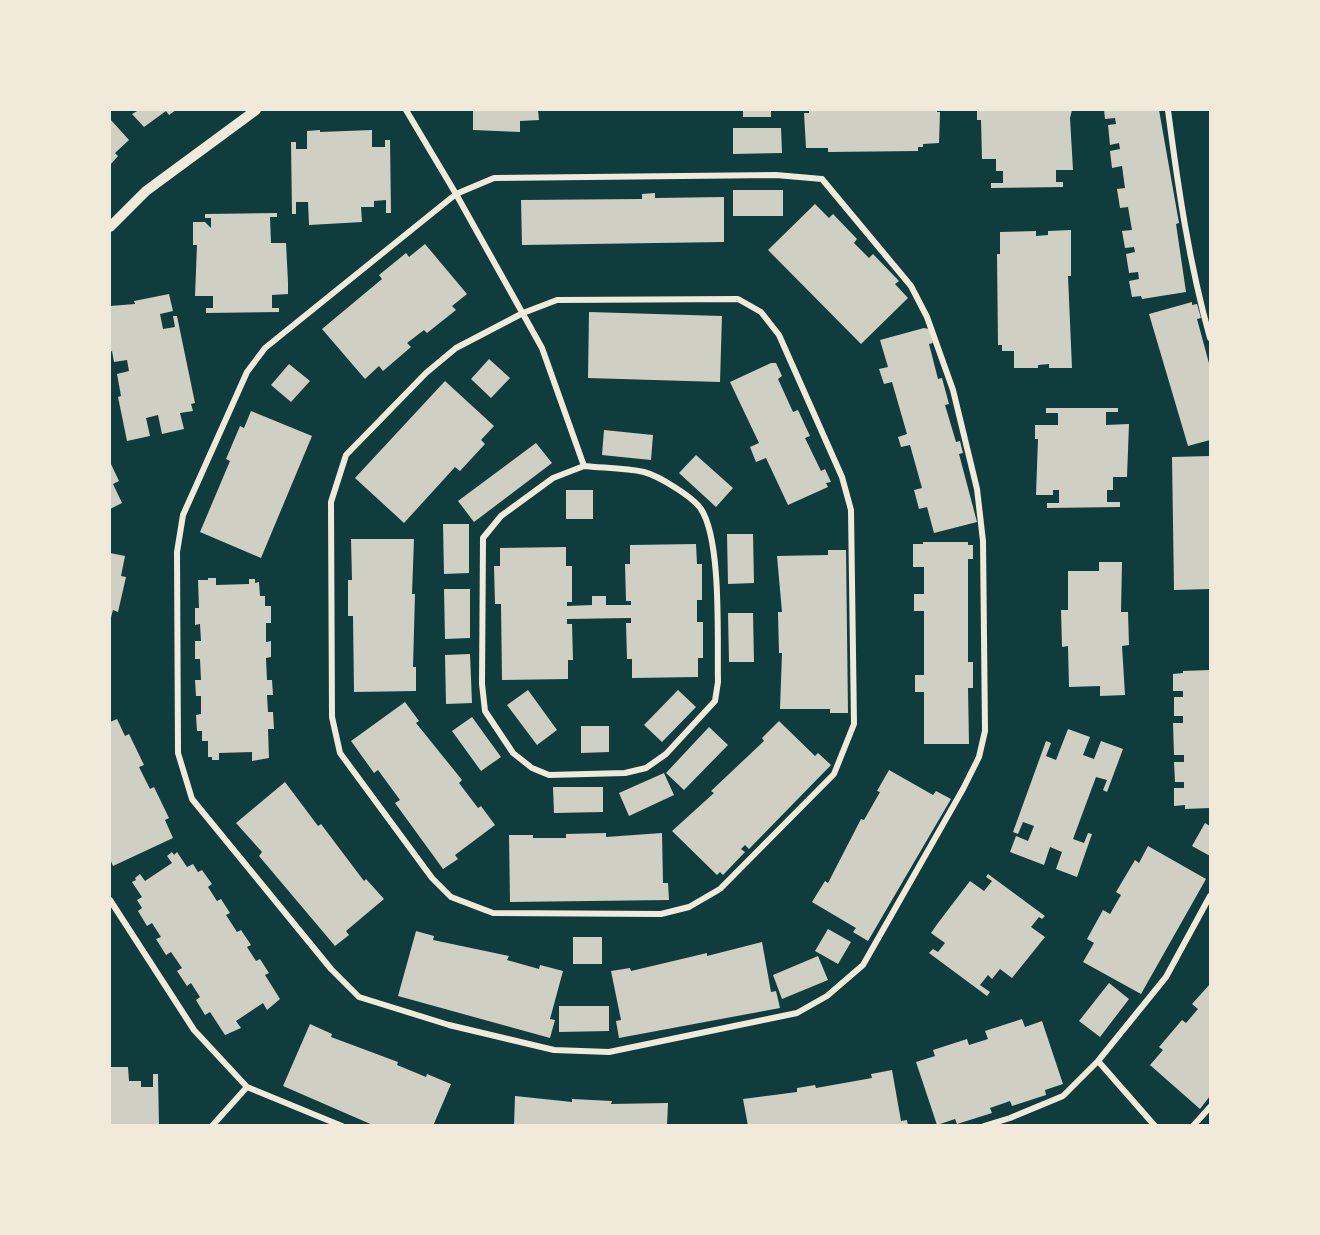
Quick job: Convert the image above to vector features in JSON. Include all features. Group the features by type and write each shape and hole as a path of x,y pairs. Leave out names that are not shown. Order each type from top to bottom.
{"street":[{"path":"110,227 146,191 256,110"},
{"path":"406,110 542,348 584,466"},
{"path":"1168,110 1192,267 1210,338"},
{"path":"776,176 822,179 911,286 927,317 953,390 977,489 983,541 985,731 979,757 963,789 863,965 827,996 797,1013 609,1052 554,1050 449,1025 359,997 331,969 192,799 178,753 177,552 183,515 247,372 265,348 456,194 494,178 776,176"},
{"path":"738,299 761,312 779,335 842,477 851,510 854,724 834,774 720,889 689,907 661,914 493,913 451,897 432,878 340,753 332,717 331,502 346,455 426,373 456,348 523,313 557,300 738,299"},
{"path":"584,466 644,472 670,485 700,507 709,525 714,548 718,682 715,701 706,712 666,754 646,768 625,773 549,775 532,768 513,753 485,711 482,684 483,538 501,516 544,484 584,466"},
{"path":"984,1125 1010,1118 1063,1095 1098,1061 1166,978 1210,896"},
{"path":"110,900 194,1030 247,1087 342,1125"},
{"path":"1098,1061 1155,1125"},
{"path":"212,1125 247,1087"},
{"path":"1193,1125 1210,1107"}],"building":[{"path":"139,110 176,110 169,115 166,111 144,127 132,114"},
{"path":"473,110 538,110 539,120 520,121 520,132 473,130"},
{"path":"743,110 771,110 771,117 743,117"},
{"path":"809,110 937,110 940,112 939,143 923,144 923,147 918,147 918,151 828,152 828,148 806,148 804,113 809,113"},
{"path":"977,110 1072,110 1070,118 1073,170 1056,170 1056,182 1063,182 1063,187 991,188 991,183 1003,183 1003,171 996,171 996,159 982,159 981,120 977,120"},
{"path":"1104,110 1159,110 1179,223 1176,224 1186,292 1142,299 1141,296 1132,297 1129,281 1139,279 1138,272 1129,273 1126,254 1135,252 1134,247 1125,248 1122,231 1132,230 1128,207 1120,208 1117,189 1125,188 1122,166 1112,168 1110,151 1120,149 1119,143 1110,145 1108,125 1116,124 1115,118 1105,119"},
{"path":"110,119 129,140 115,153 118,156 110,165"},
{"path":"733,128 781,128 782,153 733,154"},
{"path":"320,130 320,132 372,130 372,147 385,147 385,140 390,140 391,213 386,213 386,200 374,201 374,207 361,207 362,222 309,225 308,202 296,202 296,214 292,214 291,142 296,142 296,149 307,149 307,131"},
{"path":"733,190 783,190 783,216 733,216"},
{"path":"655,193 655,198 724,197 724,242 522,245 521,200 642,199 642,194"},
{"path":"815,204 829,218 833,214 857,239 854,243 869,258 873,254 899,281 895,284 908,298 861,344 768,250"},
{"path":"277,213 277,217 270,217 271,243 286,243 288,282 288,294 272,295 272,308 279,308 279,312 206,313 206,308 213,308 213,296 195,296 197,245 193,245 193,222 205,222 211,228 211,218 205,218 205,214"},
{"path":"1071,230 1071,276 1068,276 1072,368 1049,368 1049,364 1038,365 1038,368 1014,368 1014,351 1002,351 1002,345 998,345 997,254 1000,254 1000,232 1036,231 1036,236 1048,235 1048,231"},
{"path":"425,244 467,294 452,306 456,310 427,333 424,330 407,343 411,347 383,371 379,366 365,379 322,329 382,279 379,275 406,253 409,257"},
{"path":"169,294 173,311 160,314 163,329 175,327 173,316 177,316 195,403 191,404 193,411 180,413 184,429 162,434 158,415 146,418 150,436 127,441 118,397 121,396 117,374 129,371 127,360 114,362 112,351 110,352 110,306 135,304 134,301"},
{"path":"1192,302 1192,305 1197,304 1201,318 1197,319 1210,367 1210,440 1188,446 1149,314"},
{"path":"589,312 722,316 720,382 588,378"},
{"path":"924,328 929,329 933,343 929,344 938,379 942,378 949,404 945,405 956,442 960,441 963,453 959,454 977,522 934,533 927,507 919,509 914,490 922,488 910,445 901,447 898,437 907,434 892,382 884,384 879,369 888,367 880,340"},
{"path":"489,359 510,378 491,398 471,379"},
{"path":"771,363 776,363 782,376 778,379 793,412 798,410 810,436 805,438 821,471 825,469 831,482 826,483 828,487 788,505 766,458 756,462 750,447 759,443 730,382"},
{"path":"289,364 310,381 291,402 271,385"},
{"path":"445,381 494,426 481,440 485,444 460,471 455,467 404,523 355,478"},
{"path":"1046,408 1118,408 1118,412 1106,412 1106,425 1129,424 1127,477 1113,477 1113,490 1107,490 1107,502 1120,502 1120,507 1047,508 1047,503 1059,503 1059,490 1053,490 1053,495 1036,495 1038,439 1035,439 1035,425 1058,425 1058,413 1046,413"},
{"path":"251,411 312,436 261,558 200,532 230,461 226,459 240,426 244,428"},
{"path":"604,430 653,435 651,460 602,455"},
{"path":"536,443 552,463 474,522 458,501"},
{"path":"696,455 733,488 716,507 679,473"},
{"path":"1210,456 1210,589 1174,590 1172,457"},
{"path":"110,462 119,481 113,484 122,503 110,509"},
{"path":"566,490 593,490 593,519 566,519"},
{"path":"443,524 469,524 469,573 444,574"},
{"path":"727,534 753,534 754,583 728,584"},
{"path":"351,539 414,539 412,594 415,594 413,667 416,667 416,691 354,692 353,616 348,616 348,580 352,580"},
{"path":"923,542 968,542 968,545 973,545 973,559 968,559 968,662 973,662 973,688 968,688 969,744 924,744 924,692 915,692 915,675 924,675 924,611 914,611 914,594 924,594 924,567 913,567 913,544 923,544"},
{"path":"696,544 697,564 702,564 702,600 697,600 697,622 703,622 703,658 698,658 698,677 632,678 632,659 627,659 626,623 631,623 631,618 567,619 567,624 572,624 573,660 568,660 568,679 502,680 501,604 495,604 494,566 500,566 500,548 566,547 566,566 572,566 572,602 567,602 567,606 592,605 592,596 606,596 606,605 631,605 631,601 626,601 625,564 630,564 630,545"},
{"path":"828,550 846,550 848,713 830,713 830,709 780,709 782,653 779,653 778,612 782,612 777,556 828,555"},
{"path":"110,553 125,556 121,576 126,577 118,612 113,610 110,621"},
{"path":"1099,562 1122,562 1121,612 1128,612 1129,645 1122,646 1125,695 1100,696 1100,686 1069,687 1068,646 1062,647 1061,610 1068,610 1068,571 1099,571"},
{"path":"208,578 216,578 216,585 249,584 249,579 255,579 255,583 259,582 260,596 265,596 265,606 271,606 271,623 266,623 266,642 271,641 271,657 266,658 267,680 272,680 273,695 267,695 268,712 273,712 274,729 268,729 269,758 252,761 252,752 219,753 219,760 212,760 212,757 208,757 208,741 202,741 202,731 197,731 196,715 201,714 201,696 196,696 195,680 201,680 200,659 195,659 195,641 201,641 200,624 195,625 195,608 199,608 198,580 208,580"},
{"path":"444,589 470,589 470,638 445,639"},
{"path":"728,613 753,613 754,662 729,662"},
{"path":"470,654 472,703 446,704 445,655"},
{"path":"1210,670 1210,808 1185,809 1185,805 1174,806 1174,788 1184,788 1184,782 1175,782 1174,762 1184,762 1184,755 1174,755 1173,723 1183,723 1183,716 1174,716 1174,697 1183,697 1183,691 1173,691 1173,674 1183,673 1183,671"},
{"path":"528,690 557,730 537,745 507,705"},
{"path":"678,690 696,707 662,742 644,725"},
{"path":"405,702 419,721 416,723 462,780 459,783 478,808 481,806 495,825 455,855 458,859 443,869 395,803 400,800 378,770 374,773 351,741"},
{"path":"472,717 501,757 481,771 452,731"},
{"path":"117,719 125,736 129,734 144,765 139,767 150,789 154,787 169,818 165,820 173,838 113,866 110,859 110,722"},
{"path":"779,721 815,756 818,753 831,765 749,849 745,845 741,849 745,852 723,875 720,872 717,875 672,831 714,793 711,791 764,741 762,738"},
{"path":"581,726 609,726 609,752 581,753"},
{"path":"709,727 728,745 684,790 666,773"},
{"path":"1068,729 1090,737 1083,755 1094,759 1101,741 1123,749 1107,792 1103,790 1107,780 1096,777 1073,839 1084,843 1088,833 1092,834 1077,877 1056,869 1062,852 1050,847 1044,865 1010,852 1016,836 1028,841 1034,826 1023,822 1018,834 1013,832 1046,741 1051,743 1046,756 1056,760"},
{"path":"889,770 933,795 936,791 951,799 868,941 853,932 856,928 812,902 825,881 828,883 861,819 864,820 880,792 877,791"},
{"path":"664,773 674,795 629,816 619,793"},
{"path":"285,782 318,826 321,824 364,881 366,879 384,899 346,931 349,935 335,946 259,856 262,852 236,823"},
{"path":"553,787 603,787 603,812 554,813"},
{"path":"1205,823 1210,826 1210,856 1192,846"},
{"path":"606,833 606,837 662,833 663,883 668,883 669,900 510,902 509,835 566,838 566,834"},
{"path":"1148,846 1206,879 1141,994 1083,962 1094,943 1087,939 1103,910 1110,914 1121,895 1116,892 1135,860 1139,863"},
{"path":"172,852 174,855 177,852 187,867 193,864 198,872 202,870 212,884 208,887 217,901 221,899 230,913 226,915 237,932 241,930 251,945 247,947 256,961 260,959 269,973 265,975 280,999 267,1010 263,1003 236,1021 241,1028 225,1035 210,1012 205,1015 196,1000 200,997 191,983 187,986 177,971 182,968 171,952 166,955 156,939 161,937 152,923 147,926 138,911 142,908 137,900 142,897 132,882 140,874 145,881 172,863 167,856"},
{"path":"988,874 1045,916 1042,919 1039,917 1031,927 1045,937 1012,978 1000,969 992,979 988,975 980,985 990,992 987,996 929,953 933,949 938,952 945,943 931,933 938,923 970,881 984,891 992,881 986,877"},
{"path":"828,929 851,942 838,964 815,951"},
{"path":"416,931 434,936 433,940 509,956 507,960 539,969 540,965 563,971 550,1019 555,1020 550,1038 398,996"},
{"path":"573,937 602,937 602,964 573,964"},
{"path":"762,942 771,992 776,991 780,1008 619,1038 616,1021 621,1020 611,971 630,968 631,971"},
{"path":"818,956 828,980 782,999 773,975"},
{"path":"1109,983 1129,999 1100,1037 1079,1021"},
{"path":"1210,984 1210,1096 1200,1109 1150,1065 1163,1050 1159,1047 1182,1020 1186,1023 1198,1009 1192,1004"},
{"path":"559,1006 609,1006 609,1031 559,1032"},
{"path":"1022,1019 1025,1027 1042,1021 1063,1084 1045,1090 1046,1095 1012,1106 1010,1101 990,1108 992,1113 957,1124 955,1119 937,1125 916,1062 935,1056 933,1050 967,1039 969,1045 988,1039 985,1031"},
{"path":"310,1024 332,1034 331,1037 398,1062 397,1065 426,1077 427,1074 451,1084 433,1126 375,1126 283,1086"},
{"path":"110,1067 128,1067 129,1081 141,1081 141,1087 153,1087 153,1074 158,1074 159,1126 110,1126"},
{"path":"892,1070 901,1121 907,1120 908,1126 748,1126 743,1099 797,1092 797,1088 815,1085 816,1088 872,1078 871,1074"},
{"path":"515,1096 572,1102 572,1099 612,1101 611,1104 668,1103 667,1126 514,1126"}]}
